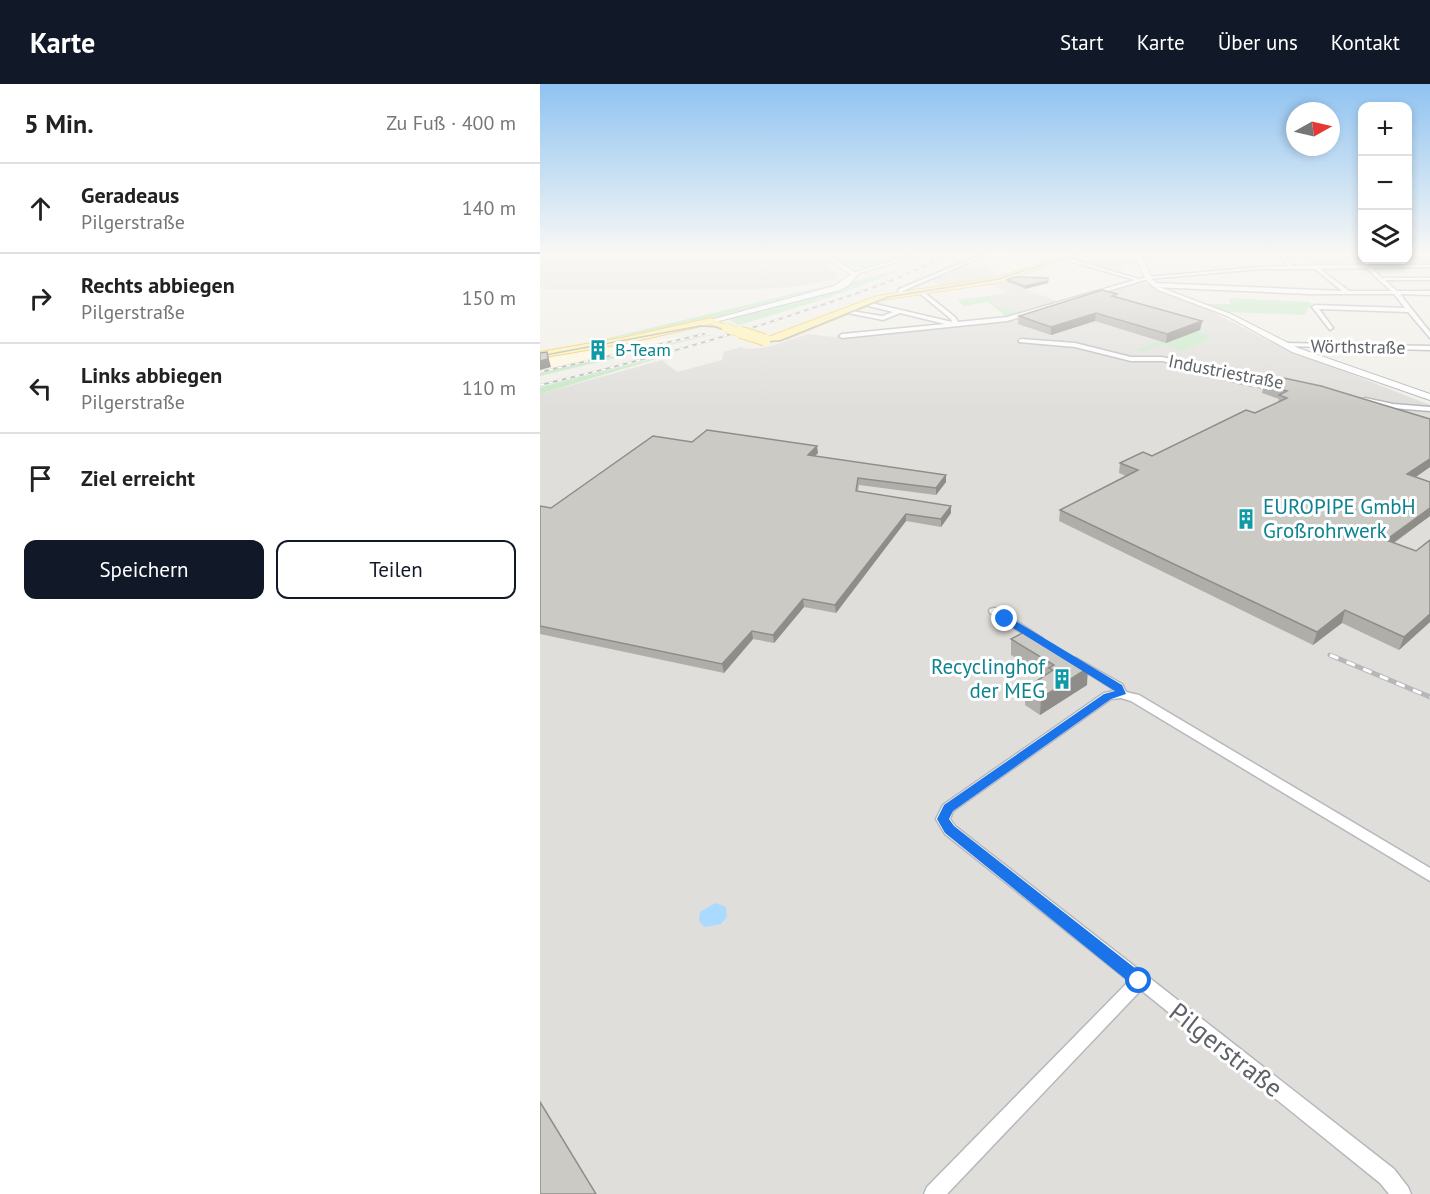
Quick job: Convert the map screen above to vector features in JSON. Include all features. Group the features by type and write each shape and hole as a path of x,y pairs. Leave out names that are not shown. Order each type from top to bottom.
{"main road":[{"path":"540,355 620,341 771,306"},
{"path":"760,341 779,338 864,306"},
{"path":"707,322 760,341 784,341 869,306"}],"street":[{"path":"875,306 956,325"},
{"path":"939,306 953,318 956,325"},
{"path":"842,336 1007,319 1050,306"},
{"path":"1207,306 1286,345 1430,398"},
{"path":"1407,306 1430,336"},
{"path":"1330,328 1315,307 1411,310"},
{"path":"851,313 883,318 900,311"},
{"path":"942,321 953,318"},
{"name":"Industriestraße","path":"1021,341 1076,345 1131,359 1162,359 1287,384"},
{"name":"Wörthstraße","path":"1286,345 1430,348"},
{"path":"1360,399 1393,406 1430,409"},
{"path":"994,611 1043,642"},
{"path":"1062,653 1118,687 1121,694 1135,698 1430,875"},
{"name":"Pilgerstraße","path":"1121,694 1108,696 948,808 943,819 950,830 1387,1176 1401,1194"},
{"path":"934,1194 1139,981"}],"shaded area":[{"path":"996,306 1042,306 1020,313"},
{"path":"1061,306 1201,306 1277,345 1430,405 1430,1194 540,1194 540,394 662,360 677,372 722,360 724,352 741,347 747,349 768,347 808,334 842,338 1006,322"},
{"path":"689,336 540,370 540,358 621,344"}],"green space":[{"path":"743,306 757,306 698,322 588,343"},
{"path":"777,306 802,306 738,325 729,319"},
{"path":"993,306 1020,313 1007,317"},
{"path":"1212,306 1312,306 1313,308 1308,308 1305,315 1229,312"},
{"path":"1198,331 1208,335 1208,340 1183,351 1163,344 1141,352 1137,350 1159,341"},
{"path":"711,335 540,376 540,373"},
{"path":"672,354 540,394 540,387"}],"water":[{"path":"715,903 726,907 727,917 721,924 705,927 699,921 700,912"}],"building":[{"path":"1052,306 1147,306 1202,321 1167,334 1096,313 1051,327 1019,316"},
{"path":"547,352 548,359 540,361 540,353"},
{"name":"EUROPIPE GmbH Großrohrwerk","path":"1279,377 1321,386 1430,419 1430,459 1407,474 1430,482 1430,508 1386,540 1416,551 1430,540 1430,614 1404,637 1345,610 1317,632 1060,510 1138,470 1120,463 1143,452 1152,456 1246,410 1255,413 1287,398 1279,395 1287,391 1264,384"},
{"path":"707,430 817,446 808,455 946,475 936,488 858,478 856,491 951,506 941,519 906,514 835,605 803,599 773,635 752,631 722,664 540,626 540,506 551,508 653,436 692,442"},
{"path":"1026,631 1088,668 1041,698 1026,688 1053,670 1049,668 1054,665 1011,639"},
{"path":"540,1102 596,1194 540,1194"}],"tram line":[{"path":"540,356 700,326 716,327 756,342 780,341 866,306"}],"railway":[{"path":"540,385 673,351 820,306"},
{"path":"540,372 704,334"},
{"path":"1173,369 1270,390"},
{"path":"1330,655 1430,697"}],"place":[{"name":"B-Team","path":"598,350"},
{"name":"EUROPIPE GmbH Großrohrwerk","path":"1246,519"},
{"name":"Recyclinghof der MEG","path":"1062,679"}],"route":[{"path":"1005,619 1118,687 1121,694 1108,696 948,808 943,819 950,830 1139,981"}]}
